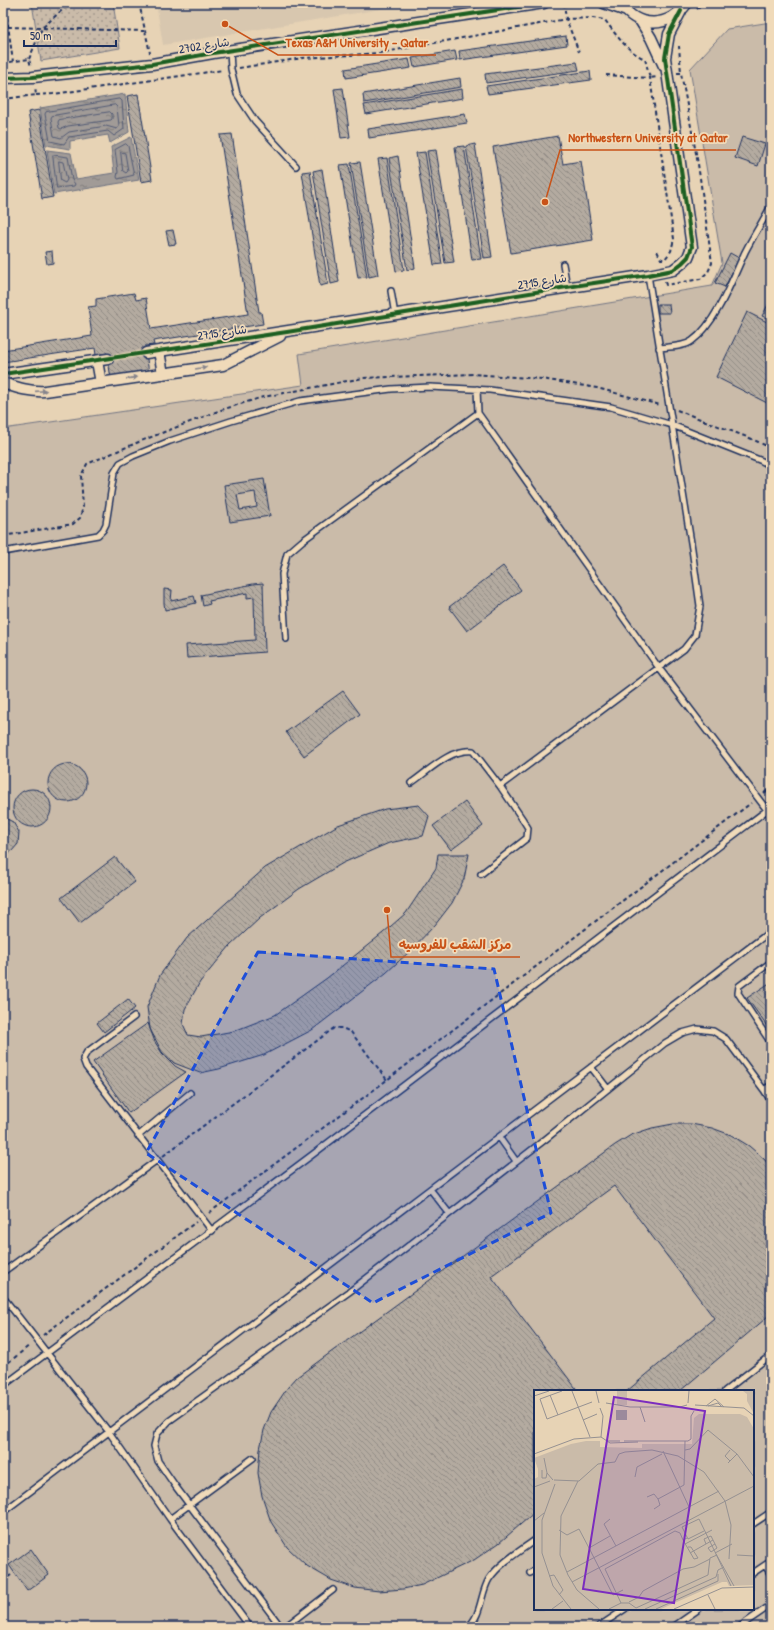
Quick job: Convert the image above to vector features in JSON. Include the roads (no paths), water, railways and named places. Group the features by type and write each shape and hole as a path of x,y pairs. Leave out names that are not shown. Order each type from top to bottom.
{"street":[{"name":"شارع 2702","path":"3,78 33,77 152,64 544,3"},
{"path":"604,3 622,6 632,16 651,23 662,22 672,18 684,7"},
{"name":"شارع 2715","path":"146,353 674,270 688,257 692,247 665,58 667,42 672,26 684,7"},
{"name":"شارع 2715","path":"640,20 660,56 667,75"},
{"name":"شارع 2702","path":"3,85 33,77"},
{"name":"شارع 2715","path":"3,383 32,392 224,364 286,332"},
{"path":"159,351 163,374"},
{"path":"3,374 108,359"},
{"path":"97,361 101,383"}],"lane":[{"path":"230,52 231,70 237,94 255,121 296,166"},
{"path":"659,348 672,347 691,342 703,330 724,300 746,251 771,206"},
{"path":"563,264 566,287"},
{"path":"500,786 684,649 695,635 700,606 648,275"},
{"path":"391,290 395,315"},
{"path":"3,552 98,535 106,524 114,473 120,463 133,456 170,441 300,401 391,389 430,387 477,389 611,407 672,426 762,461 771,466"},
{"path":"3,1386 212,1231 769,809 758,798 659,668 478,413 477,389"},
{"path":"286,639 282,574 287,554 302,541 478,413"},
{"path":"411,783 451,754 463,750 473,751 500,786 528,828 527,838 481,874"},
{"path":"3,1512 771,931"},
{"path":"771,962 738,986 737,990 771,1043"},
{"path":"134,1017 87,1052 83,1059 86,1067 138,1136 203,1217 212,1231"},
{"path":"281,1627 189,1505 158,1461 154,1446 156,1434 169,1421 349,1292 665,1043 682,1033 697,1029 713,1031 726,1039 771,1101"},
{"path":"591,1067 608,1089"},
{"path":"764,1090 771,1085"},
{"path":"138,1136 190,1093"},
{"path":"499,1137 516,1161"},
{"path":"3,1272 157,1160"},
{"path":"430,1189 449,1213"},
{"path":"3,1296 109,1432 170,1519 250,1627"},
{"path":"726,1390 771,1355"},
{"path":"170,1519 253,1458"},
{"path":"754,1523 771,1512"},
{"path":"468,1627 474,1622 489,1579 501,1566 534,1541"},
{"path":"754,1572 771,1561"},
{"path":"764,1565 771,1575"},
{"path":"530,1573 534,1571"},
{"path":"285,1627 333,1590"},
{"path":"739,1627 771,1605"},
{"path":"598,1627 624,1610"},
{"path":"673,1627 698,1610"}],"water":[{"path":"125,94 129,132 110,143 108,135 70,141 70,149 46,145 40,108"},
{"path":"131,137 139,180 54,194 47,150 71,153 76,179 114,173 111,147"}],"tunnel":[{"path":"108,359 146,353"}],"place":[{"name":"Texas A&M University - Qatar","path":"225,24"},
{"name":"Northwestern University at Qatar","path":"545,202"},
{"name":"مركز الشقب للفروسيه","path":"387,910"}]}
